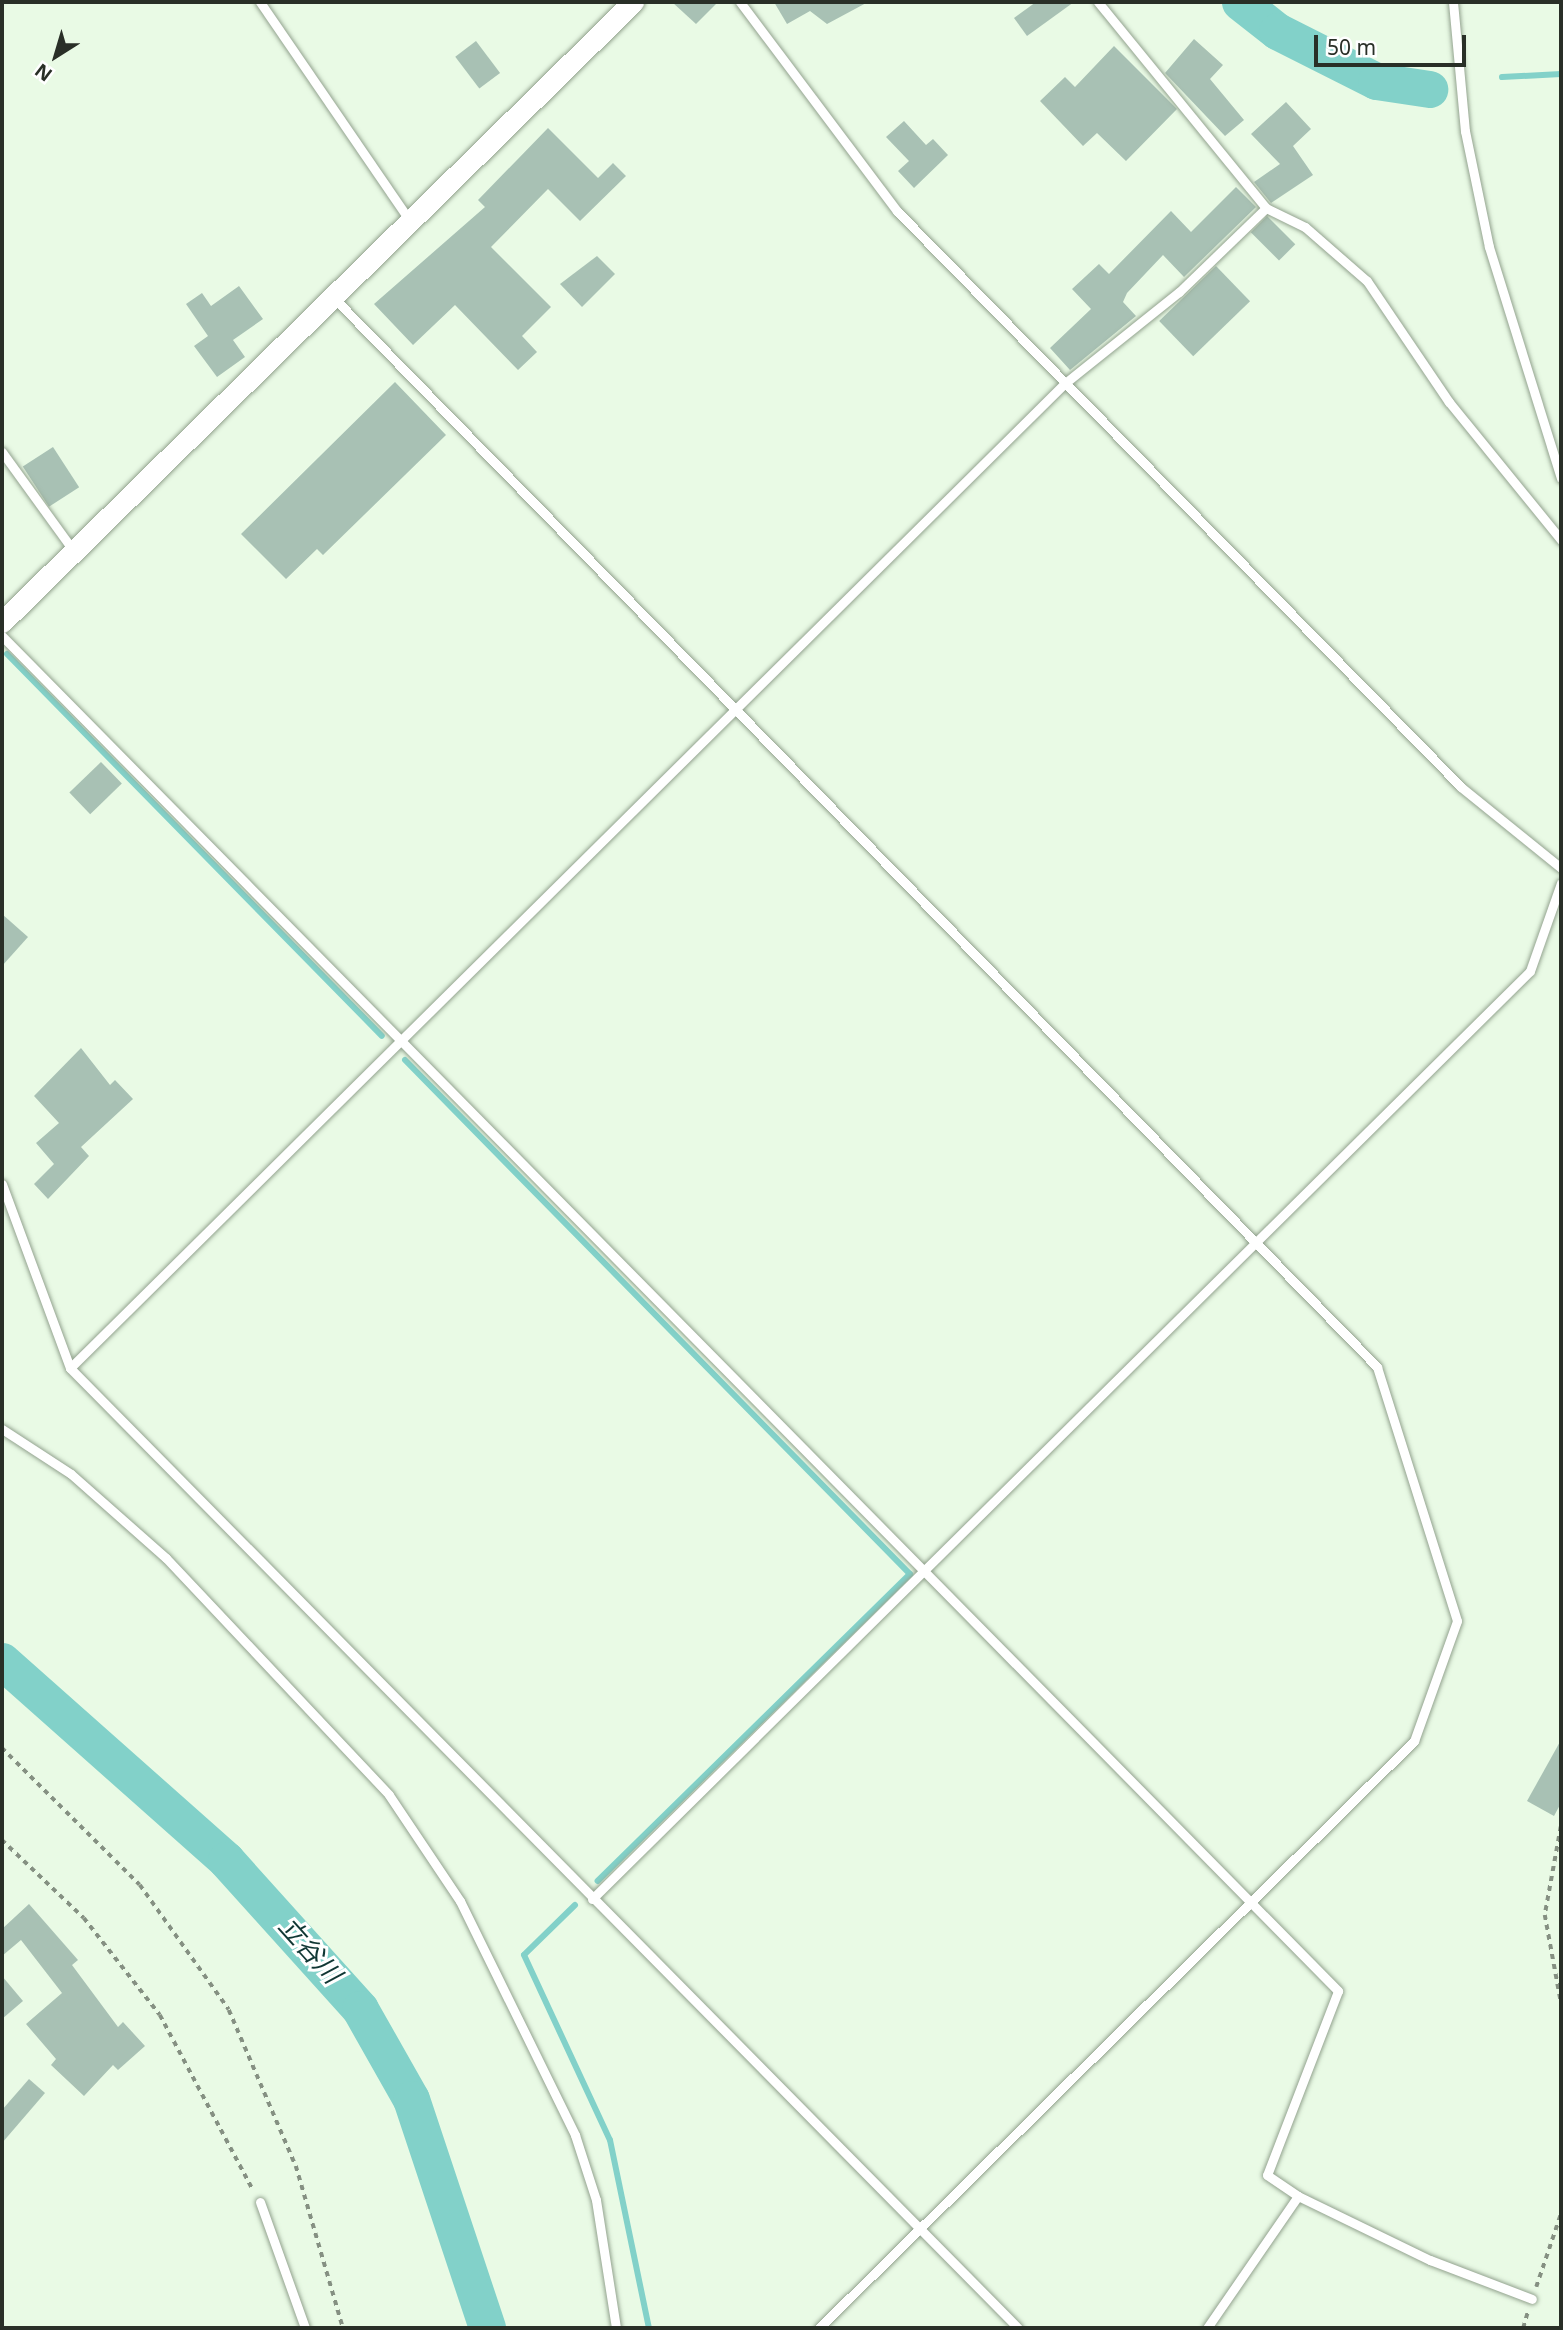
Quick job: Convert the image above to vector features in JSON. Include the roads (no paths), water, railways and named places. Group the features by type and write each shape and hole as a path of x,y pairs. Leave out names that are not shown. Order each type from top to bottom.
{"street":[{"path":"2,622 409,219 633,2"}],"lane":[{"path":"260,2 409,219"},
{"path":"740,2 897,211 1461,787 1561,867"},
{"path":"1098,2 1266,208 1305,227 1367,281 1449,402 1561,540"},
{"path":"1454,2 1465,131 1489,247 1561,478"},
{"path":"70,1368 1064,384 1180,292 1266,208"},
{"path":"332,296 735,711 1259,1242 1377,1367 1457,1621 1414,1741 819,2328"},
{"path":"2,452 73,550"},
{"path":"2,636 1338,1991 1267,2175 1298,2196 1430,2260 1532,2299"},
{"path":"592,1899 1530,971 1561,883"},
{"path":"2,1184 70,1368 1018,2328"},
{"path":"2,1429 71,1474 166,1559 288,1685 410,1827 460,1901 575,2135 596,2200 616,2328"},
{"path":"1207,2328 1298,2196"},
{"path":"260,2202 305,2328"}],"waterway":[{"path":"1240,2 1277,31 1376,81 1429,89"},
{"path":"1502,77 1561,74"},
{"path":"7,654 382,1036"},
{"path":"405,1060 910,1574 598,1881"},
{"name":"立谷川","path":"2,1661 226,1860 360,2009 411,2099 487,2328"},
{"path":"575,1905 524,1955 610,2140 649,2328"}]}
